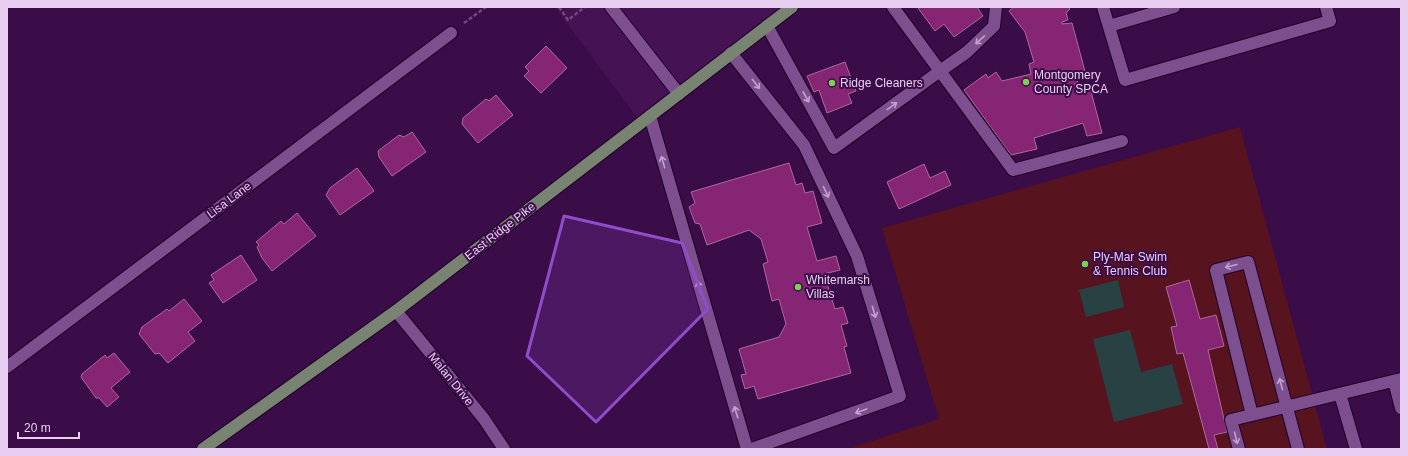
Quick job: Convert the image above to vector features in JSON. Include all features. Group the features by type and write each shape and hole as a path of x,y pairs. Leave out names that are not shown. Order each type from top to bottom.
{"main road":[{"name":"East Ridge Pike","path":"203,449 396,311 792,7"}],"street":[{"path":"612,7 679,94"},
{"path":"893,7 1013,170 1122,141"},
{"path":"767,26 834,148 967,52 994,26 996,7"},
{"path":"1103,7 1125,80 1330,21 1326,7"},
{"path":"1109,26 1174,7"},
{"name":"Lisa Lane","path":"7,367 451,33"},
{"path":"731,54 804,145 857,256 900,396 752,449"},
{"path":"650,116 747,449"},
{"path":"1252,415 1216,270 1248,262 1298,449"},
{"name":"Malan Drive","path":"396,311 484,419 504,449"},
{"path":"1239,449 1231,420 1397,380 1401,408"},
{"path":"1340,394 1356,449"}],"path":[{"path":"451,33 486,7"},
{"path":"559,7 568,20 585,7"}],"highlighted area":[{"path":"564,216 682,243 708,309 596,422 527,356"}],"shaded area":[{"path":"555,7 792,7 641,123"},
{"name":"Ply-Mar Swim & Tennis Club","path":"1240,127 1327,449 848,449 939,419 882,228"},
{"path":"1118,280 1124,307 1086,317 1079,290"},
{"path":"1130,330 1141,372 1172,364 1183,404 1114,422 1093,339"}],"building":[{"path":"977,7 983,16 954,37 944,24 935,31 918,8"},
{"name":"Montgomery County SPCA","path":"1014,7 1068,7 1070,9 1066,13 1068,20 1062,22 1062,24 1072,23 1086,75 1076,77 1078,83 1074,84 1076,89 1089,84 1102,133 1087,136 1083,123 1034,138 1037,149 1011,155 964,90 986,74 988,78 996,72 1002,81 1031,74 1029,64 1034,62 1025,32 1009,11"},
{"path":"546,46 567,68 541,93 524,76 529,71 525,67"},
{"name":"Ridge Cleaners","path":"845,62 856,91 848,94 852,103 827,113 819,90 814,92 807,76"},
{"path":"496,95 513,115 478,143 462,124 463,118 486,99 489,101"},
{"path":"412,132 426,152 392,176 379,157 378,151 399,135 404,137"},
{"name":"Whitemarsh Villas","path":"789,163 796,185 802,183 805,193 813,191 822,223 807,227 817,261 836,256 840,270 824,274 835,309 843,307 848,323 841,325 847,346 844,347 851,373 758,399 754,386 745,389 741,375 746,374 739,349 779,337 786,324 779,299 772,301 763,264 768,262 761,239 749,230 707,245 700,224 695,223 689,207 695,203 691,192"},
{"path":"924,164 930,178 945,171 951,185 899,209 887,182"},
{"path":"357,168 374,191 340,215 326,195 330,188"},
{"path":"297,213 316,236 272,271 262,258 257,247 259,245 256,242 281,221 284,224"},
{"path":"241,255 257,280 223,303 209,283 214,280 211,275"},
{"path":"1189,280 1200,319 1216,315 1224,346 1208,350 1227,432 1214,435 1218,449 1209,449 1183,353 1177,354 1171,327 1177,326 1166,287"},
{"path":"184,299 202,321 188,332 195,341 168,363 159,353 155,354 139,334 142,327 167,309 169,311"},
{"path":"114,353 130,372 111,388 119,397 107,407 99,398 96,398 81,377 82,374 105,355 107,358"}],"place":[{"name":"Montgomery County SPCA","path":"1026,82"},
{"name":"Ridge Cleaners","path":"832,83"},
{"name":"Ply-Mar Swim & Tennis Club","path":"1085,264"},
{"name":"Whitemarsh Villas","path":"798,287"}]}
